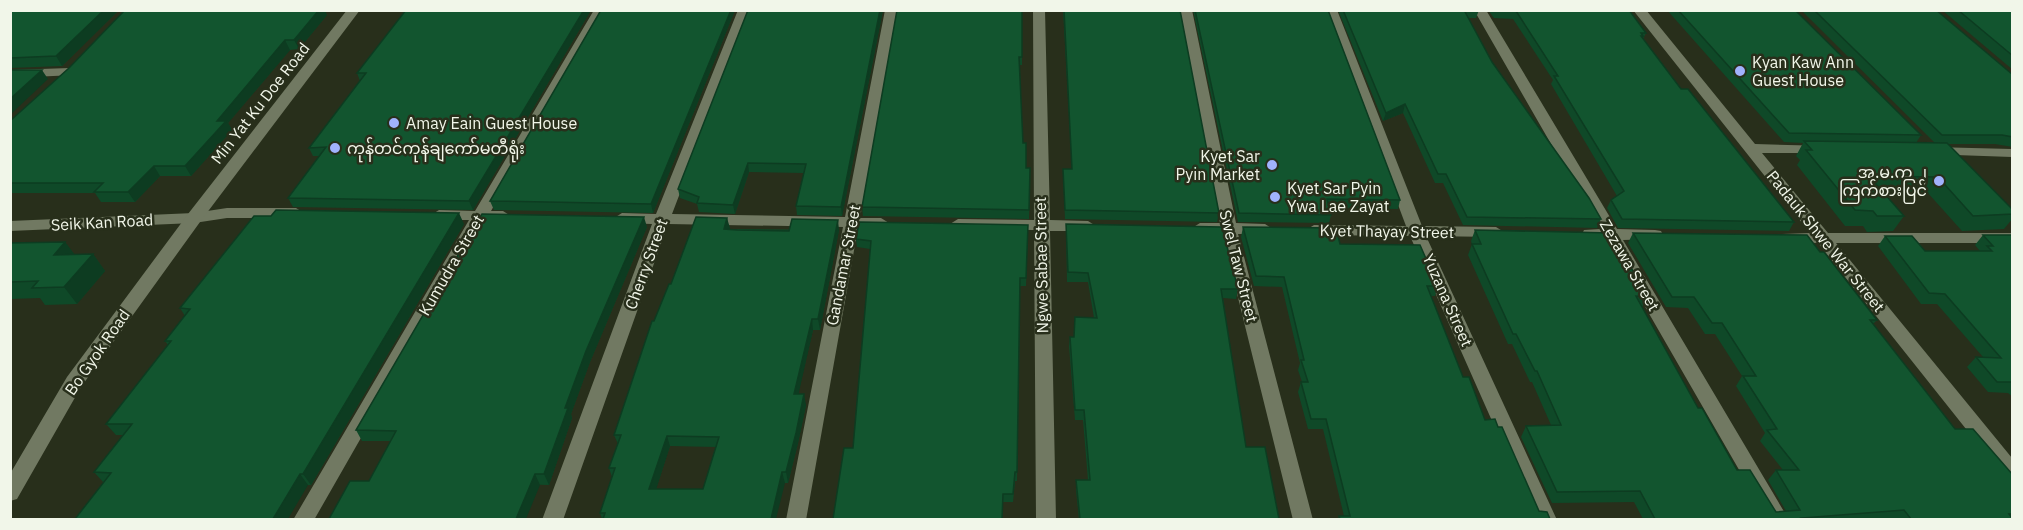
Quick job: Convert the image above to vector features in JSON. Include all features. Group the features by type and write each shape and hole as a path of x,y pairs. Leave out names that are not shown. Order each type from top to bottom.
{"street":[{"name":"Min Yat Ku Doe Road","path":"194,218 354,10"},
{"name":"Kumudra Street","path":"303,519 600,10"},
{"name":"Cherry Street","path":"552,519 663,219 744,10"},
{"name":"Gandamar Street","path":"796,519 891,10"},
{"name":"Ngwe Sabae Street","path":"1038,10 1046,519"},
{"name":"Swel Taw Street","path":"1186,10 1229,229 1303,519"},
{"name":"Yuzana Street","path":"1331,10 1416,231 1547,519"},
{"name":"Zezawa Street","path":"1480,10 1779,519"},
{"name":"Padauk Shwe War Street","path":"1639,10 2013,472"},
{"path":"10,74 74,68 53,88"},
{"path":"1751,148 1835,149"},
{"path":"1924,148 2013,153"},
{"path":"194,218 227,213 307,214"},
{"path":"423,215 514,216"},
{"name":"Seik Kan Road","path":"10,226 194,218"},
{"name":"Bo Gyok Road","path":"10,493 74,382 194,218"},
{"path":"606,218 899,223"},
{"path":"946,224 1099,226"},
{"path":"1182,228 1276,229"},
{"name":"Kyet Thayay Street","path":"1299,230 1508,232"},
{"path":"1577,234 1671,236"},
{"path":"1777,238 2013,238"}],"building":[{"path":"10,10 104,10 56,56 10,58"},
{"path":"125,10 319,10 294,40 285,40 217,121 226,121 185,166 154,166 128,192 94,192 103,183 10,183 10,121 69,68"},
{"path":"406,10 584,10 469,201 288,198 326,147 309,148 366,73 357,73"},
{"path":"601,10 731,10 651,204 490,201"},
{"path":"748,10 880,10 841,207 796,206 806,164 748,163 733,205 697,203 699,197 678,189"},
{"path":"897,10 1022,10 1022,57 1019,57 1023,143 1026,143 1026,168 1030,168 1029,210 862,207"},
{"path":"1064,10 1180,10 1219,213 1065,210 1063,169 1072,169"},
{"path":"1195,10 1328,10 1400,200 1327,199 1331,215 1239,213"},
{"path":"1343,10 1464,10 1492,62 1589,198 1601,219 1467,217 1446,174 1438,174 1405,104 1386,113"},
{"path":"1513,10 1629,10 1646,33 1641,33 1643,36 1641,36 1681,89 1688,89 1794,222 1622,219 1611,200 1624,191 1554,76 1558,76 1516,11"},
{"path":"1678,10 1795,10 1921,135 1789,133"},
{"path":"1814,10 1936,10 2013,75 2013,137 1942,135"},
{"path":"1958,10 2013,10 2013,56"},
{"path":"10,70 42,70 10,99"},
{"path":"1804,141 1947,143 2013,210 2013,214 1973,216 1938,177 1869,176 1904,216 1877,216 1873,211 1855,210 1806,150 1812,150"},
{"path":"276,210 459,213 303,474 300,474 273,519 75,519 111,473 94,472 132,424 106,424 171,341 165,341 190,309 180,308 254,216 271,216"},
{"path":"482,214 644,217 586,351 544,474 535,474 516,519 329,519 350,481 369,481 396,431 356,430"},
{"path":"696,217 727,218 724,229 737,230 789,231 792,219 838,220 818,319 812,319 794,394 804,394 796,433 786,472 782,472 771,519 603,519 605,513 600,513 615,468 609,468 621,435 614,435 652,321 671,284","holes":["667,436 719,437 703,489 649,489"]},
{"path":"859,222 1028,225 1026,278 1020,278 1017,472 1015,472 1013,494 1003,494 1002,519 833,519 844,448 853,448 871,241 856,239"},
{"path":"1066,224 1222,227 1238,289 1221,289 1246,447 1265,447 1279,519 1080,519 1076,480 1090,480 1084,410 1075,410 1070,337 1074,337 1075,317 1097,318 1088,273 1068,272"},
{"path":"1243,227 1336,228 1340,244 1420,245 1438,286 1427,286 1463,377 1469,377 1485,420 1495,419 1498,427 1502,427 1539,511 1547,512 1550,519 1340,519 1339,516 1350,516 1326,419 1311,419 1301,382 1308,382 1301,360 1304,360 1284,277 1256,276"},
{"path":"1475,230 1611,233 1648,297 1636,296 1698,408 1702,408 1737,470 1750,470 1776,512 1800,510 1776,470 1799,470 1767,430 1777,429 1743,376 1756,376 1722,323 1712,323 1694,297 1672,297 1633,233 1807,235 1820,252 1824,252 1877,320 1870,320 1955,429 1973,429 2013,475 2013,514 2009,514 2013,519 1911,519 1904,510 1802,519 1655,519 1640,491 1557,492 1526,426 1561,425 1537,371 1516,334 1513,334 1472,244 1481,244"},
{"path":"1983,235 2013,235 2013,382 1997,382 1976,357 2001,358 1945,294 1929,293 1885,236 1912,236 1925,251 1992,251 1987,246 1993,246"},
{"path":"65,242 54,255 93,254 64,287 32,288 38,281 10,282 10,243"}],"place":[{"name":"Kyan Kaw Ann Guest House","path":"1740,71"},
{"name":"Amay Eain Guest House","path":"394,123"},
{"name":"ကုန်တင်ကုန်ချကော်မတီရုံး","path":"335,148"},
{"name":"Kyet Sar Pyin Market","path":"1272,165"},
{"name":"အ.မ.က ၂ ကြက်စားပြင်","path":"1939,181"},
{"name":"Kyet Sar Pyin Ywa Lae Zayat","path":"1275,197"}]}
